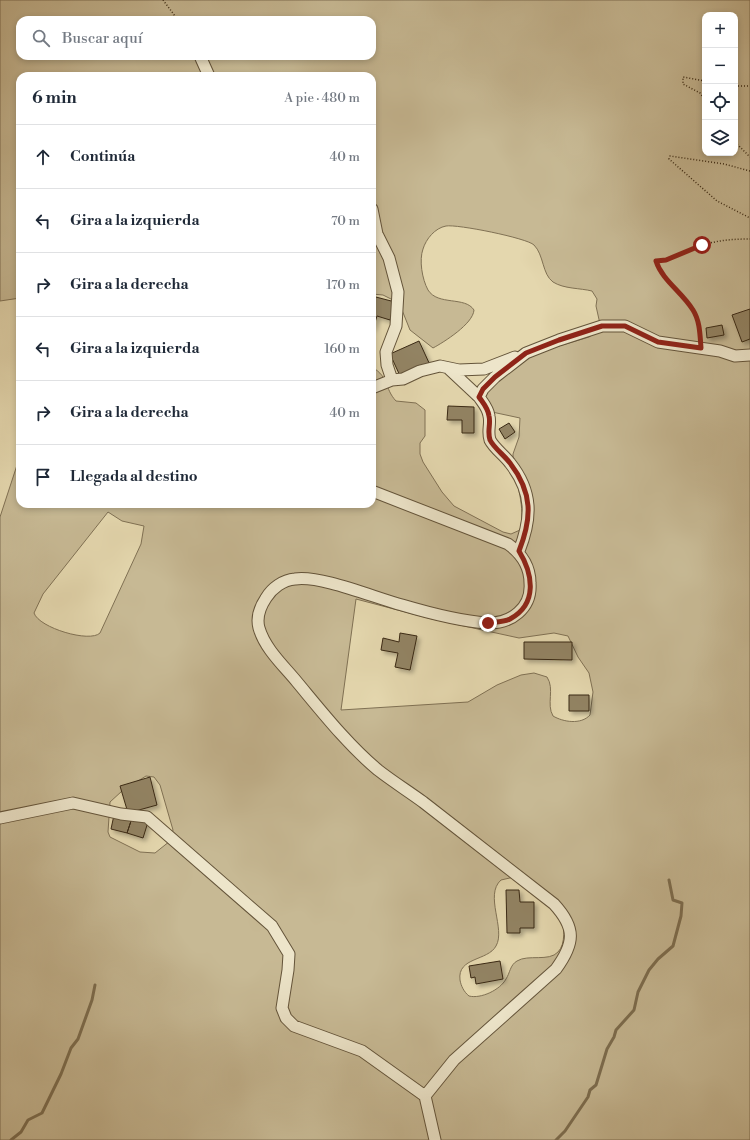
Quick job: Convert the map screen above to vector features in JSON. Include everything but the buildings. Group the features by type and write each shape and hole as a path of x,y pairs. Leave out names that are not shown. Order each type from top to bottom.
{"street":[{"path":"202,60 207,72"},
{"path":"376,229 392,264 398,292 396,326 386,352 387,365 392,380"},
{"path":"376,386 392,380 403,379 420,371 440,366 460,370 484,369 559,340 602,326 625,326 658,342 720,351 735,356 750,355"},
{"path":"479,397 483,389 495,377 526,353"},
{"path":"448,368 479,397 487,408 490,417 488,433 491,441 510,463 523,482 529,506 527,531 519,551"},
{"path":"376,493 508,544 519,551 527,565 530,582 530,597 523,609 509,619 488,623 455,618 402,606 360,591 325,583 295,579 281,584 269,593 259,609 259,626 265,642 325,715 378,769 421,800 554,904 564,916 570,928 567,954 556,969 454,1060 425,1096"},
{"path":"0,818 73,803 121,814 147,817 272,926 288,954 288,970 282,1008 286,1018 294,1026 362,1051 425,1096 435,1140"}],"path":[{"path":"163,0 175,16"},
{"path":"702,80 683,77 683,84 702,96"},
{"path":"738,86 750,86"},
{"path":"738,145 750,157"},
{"path":"750,171 724,164 688,160 670,156 669,159 717,201 750,218"},
{"path":"701,348 699,323 693,310 659,271 656,261 666,260 702,245 725,239 750,238"}],"shaded area":[{"path":"0,0 750,0 750,1140 0,1140 0,517 16,468 16,508 376,508 376,370 382,375 396,401 416,403 425,410 425,436 420,443 420,454 423,462 442,492 454,506 503,532 511,534 520,530 522,521 521,504 513,461 513,454 519,437 520,418 492,412 479,402 472,399 484,383 506,368 549,349 589,337 594,334 600,324 596,306 597,299 592,291 567,287 557,284 549,279 540,254 534,245 506,235 463,227 446,226 438,229 424,245 422,253 421,264 423,275 426,286 432,295 445,300 464,303 474,310 469,321 451,337 433,348 410,330 402,310 395,301 383,295 376,294 376,72 16,72 16,299 0,301","holes":["108,512 122,521 144,526 141,544 100,633 94,636 86,636 54,629 38,619 34,613 43,594","356,599 432,619 519,638 554,633 568,636 578,657 589,673 593,692 590,715 582,720 572,722 553,716 550,707 551,691 547,677 534,673 521,675 497,685 468,702 341,710","146,776 154,777 160,785 173,830 170,841 155,853 140,852 110,837 108,832 110,802 122,791","514,877 562,916 564,930 561,949 549,957 527,958 517,961 513,965 503,983 495,990 484,995 474,997 469,996 464,991 461,984 460,973 463,967 468,963 492,951 496,946 499,931 494,894 496,886 501,880"]}],"waterway":[{"path":"556,1140 565,1131 588,1097 590,1090 596,1085 607,1049 616,1030 634,1010 638,992 649,970 658,959 673,946 681,916 682,903 673,900 669,880"},
{"path":"11,1140 21,1132 28,1120 42,1113 61,1074 71,1048 78,1039 92,1000 95,985"}],"route":[{"path":"488,623 509,619 523,609 530,597 530,582 527,565 519,551 527,531 529,506 523,482 510,463 491,441 488,433 490,417 487,408 479,397 483,389 495,377 526,353 559,340 602,326 625,326 658,342 701,348 699,323 693,310 659,271 656,261 666,260 702,245"}]}
